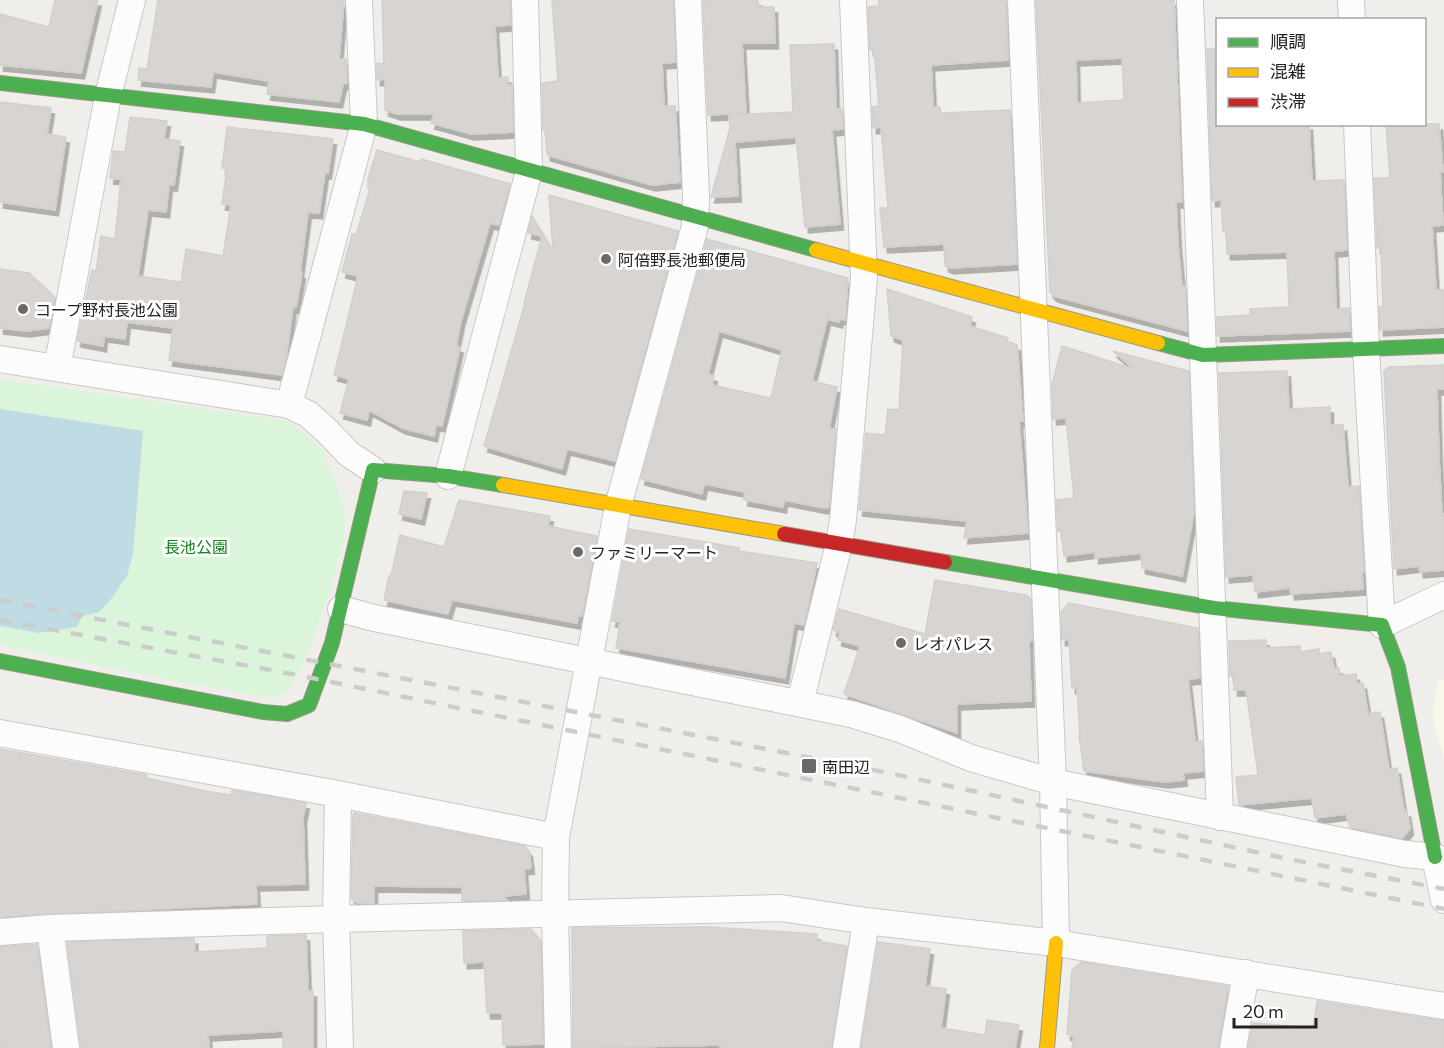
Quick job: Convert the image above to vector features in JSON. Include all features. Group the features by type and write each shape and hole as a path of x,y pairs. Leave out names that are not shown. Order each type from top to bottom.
{"street":[{"path":"57,368 108,96 132,0"},
{"path":"289,405 364,124 359,0"},
{"path":"448,476 529,171 525,0"},
{"path":"558,1048 556,837 618,506 695,226 688,0"},
{"path":"800,704 839,544 844,509 864,264 854,0"},
{"path":"1021,0 1053,782 1056,943 1047,1048"},
{"path":"1190,0 1220,817"},
{"path":"1352,0 1352,18"},
{"path":"0,82 364,124 864,264 1203,355 1444,346"},
{"path":"1357,126 1366,349 1382,625 1398,667 1444,900"},
{"path":"0,359 289,405 308,414 349,454 373,470 448,476 1214,609 1382,625 1444,595"},
{"path":"0,661 263,712 287,714 309,705 332,643 373,470"},
{"path":"341,609 374,618 590,663 851,714 900,729 971,758 1053,782 1405,854 1435,857"},
{"path":"0,733 338,794 556,837"},
{"path":"338,794 336,919 340,1048"},
{"path":"0,932 50,928 555,912 781,908 866,921 1056,943 1444,1006"},
{"path":"846,1048 866,921"},
{"path":"50,928 66,1048"},
{"path":"1233,1048 1246,974"}],"shaded area":[{"path":"1438,679 1444,680 1444,760 1434,725 1433,711"}],"green space":[{"name":"長池公園","path":"0,379 275,419 291,423 323,451 344,504 345,539 309,650 290,689 274,698 170,680 0,645"}],"water":[{"path":"0,409 143,431 133,554 127,576 99,612 82,616 77,627 38,633 0,626"}],"building":[{"path":"55,0 98,0 81,73 0,65 0,14 49,27"},
{"path":"158,0 344,0 339,59 346,59 347,83 343,84 339,102 267,94 269,81 213,72 211,87 138,80 139,68 147,69"},
{"path":"382,0 510,0 511,25 495,26 498,78 508,77 508,85 512,85 513,132 471,134 431,123 434,114 397,114 385,110 385,79 377,80 377,63 384,64"},
{"path":"552,0 673,0 676,62 662,63 664,106 675,106 680,182 652,185 547,155 545,130 543,130 542,83 558,81"},
{"path":"703,0 758,0 758,7 774,7 775,43 742,43 746,113 708,115"},
{"path":"879,0 1006,0 1008,60 931,65 933,107 940,107 941,113 1010,110 1017,264 951,268 945,266 944,244 884,247 880,208 888,208 881,127 873,128 872,107 879,106 874,49 870,50 868,7 879,6"},
{"path":"1036,0 1174,0 1182,202 1176,202 1182,286 1185,286 1187,331 1054,296 1050,292","holes":["1122,58 1124,100 1077,103 1076,60"]},
{"path":"834,44 836,109 842,109 843,129 832,130 840,224 805,227 796,137 735,142 738,196 711,197 730,128 729,115 793,112 790,45"},
{"path":"1216,48 1216,126 1309,126 1312,181 1344,180 1347,250 1334,251 1336,309 1349,308 1350,331 1217,336 1217,317 1250,315 1250,309 1289,307 1287,252 1227,254 1221,200 1212,201 1207,49"},
{"path":"0,102 51,108 47,134 66,137 55,210 0,202"},
{"path":"130,117 167,121 164,139 180,141 174,185 169,185 166,212 148,210 138,276 181,282 186,249 223,256 231,205 222,204 227,168 222,168 227,127 333,139 319,213 308,212 300,272 302,273 296,307 293,306 282,375 169,360 173,328 127,322 125,339 104,336 103,346 77,341 92,270 96,271 101,236 115,239 121,179 110,178 113,151 125,152"},
{"path":"1439,124 1443,172 1440,172 1443,225 1432,226 1436,290 1444,290 1444,327 1380,330 1379,307 1383,307 1381,247 1377,248 1374,178 1390,178 1386,126"},
{"path":"377,150 420,162 421,159 510,184 499,225 490,223 461,321 456,346 460,347 442,426 436,425 434,436 402,428 369,410 367,420 340,413 349,379 334,375 358,276 342,272 352,234 356,235 370,189 368,179"},
{"path":"549,195 678,231 615,461 567,449 562,469 484,446 542,236 528,233 532,216 553,251"},
{"path":"707,239 848,278 845,320 840,318 839,322 827,319 812,381 837,387 829,429 836,429 829,507 784,500 783,507 744,500 745,492 704,484 702,494 641,479","holes":["719,331 782,350 771,398 712,385 714,376 708,374"]},
{"name":"コープ野村長池公園","path":"0,269 29,273 55,297 49,328 26,331 0,328"},
{"path":"887,289 972,317 970,326 1008,338 1007,341 1017,345 1023,421 1019,421 1028,533 964,538 967,521 859,510 866,433 885,435 888,409 899,410 903,340 891,336"},
{"path":"1062,346 1134,369 1113,351 1189,371 1194,512 1182,576 1142,568 1141,553 1095,558 1095,552 1064,556 1061,530 1058,531 1056,500 1074,498 1066,418 1053,419 1052,384"},
{"path":"1444,365 1444,389 1437,389 1442,515 1444,514 1444,570 1420,572 1419,566 1394,569 1384,371 1389,367"},
{"path":"1287,371 1289,409 1330,407 1330,425 1343,425 1348,487 1359,486 1363,589 1291,594 1290,588 1255,592 1253,575 1226,577 1219,373"},
{"path":"404,491 427,493 421,519 399,514"},
{"path":"459,500 550,516 548,526 597,536 582,616 578,616 577,623 452,600 448,614 384,600 400,535 444,547"},
{"path":"629,529 739,548 739,551 817,563 804,625 794,623 785,678 616,648 620,622 612,621"},
{"path":"935,580 1026,595 1031,599 1032,641 1029,641 1031,701 957,704 957,733 844,694 860,646 838,640 840,632 833,630 839,609 925,634"},
{"path":"1069,603 1198,628 1200,678 1188,679 1195,742 1202,741 1203,771 1183,773 1184,780 1165,782 1084,771 1079,735 1077,688 1072,688 1069,639 1062,640 1061,612"},
{"path":"1266,640 1266,648 1300,646 1300,652 1319,649 1319,654 1331,652 1334,668 1339,668 1340,676 1356,674 1357,684 1363,683 1368,714 1380,712 1389,770 1397,768 1404,812 1407,811 1410,829 1402,838 1350,827 1346,814 1315,818 1312,798 1239,805 1236,777 1258,775 1246,690 1234,690 1234,676 1230,676 1229,641"},
{"path":"0,749 147,775 146,778 205,791 231,795 232,790 306,803 303,817 305,884 256,885 257,904 0,917"},
{"path":"353,814 525,846 529,851 531,868 524,869 526,894 503,896 507,900 462,901 462,887 374,886 374,903 357,903 351,898"},
{"path":"708,927 817,934 817,941 847,946 831,1048 720,1048 720,1045 573,1048 572,928"},
{"path":"531,929 541,941 543,1044 503,1045 502,1013 487,1013 484,962 464,963 463,931"},
{"path":"306,935 308,991 313,991 313,1048 283,1048 283,1031 208,1035 209,1048 81,1048 67,942 194,938 195,952 267,948 267,936"},
{"path":"878,942 930,949 925,986 946,989 941,1028 985,1035 987,1020 1019,1025 1015,1048 861,1048"},
{"path":"37,944 51,1048 0,1048 0,947"},
{"path":"1081,962 1228,986 1218,1048 1072,1048 1074,1037 1067,1034 1072,970"},
{"path":"1317,1001 1444,1021 1444,1048 1248,1048 1253,1023 1313,1028"}],"railway":[{"path":"0,600 889,773 1288,859 1444,889"},
{"path":"0,620 297,675 1444,909"}],"traffic: fast":[{"path":"0,83 364,124 816,250"},
{"path":"1158,343 1203,355 1444,346"},
{"path":"0,661 263,712 287,714 309,705 332,643 373,470 448,476 503,485"},
{"path":"945,562 1214,608 1382,625 1398,667 1435,857"}],"traffic: slow":[{"path":"816,250 1158,343"},
{"path":"503,485 784,534"},
{"path":"1047,1048 1056,943"}],"traffic: jam":[{"path":"784,534 945,562"}],"place":[{"name":"阿倍野長池郵便局","path":"606,259"},
{"name":"コープ野村長池公園","path":"23,309"},
{"name":"ファミリーマート","path":"578,552"},
{"name":"レオパレス","path":"901,643"},
{"name":"南田辺","path":"809,766"}]}
